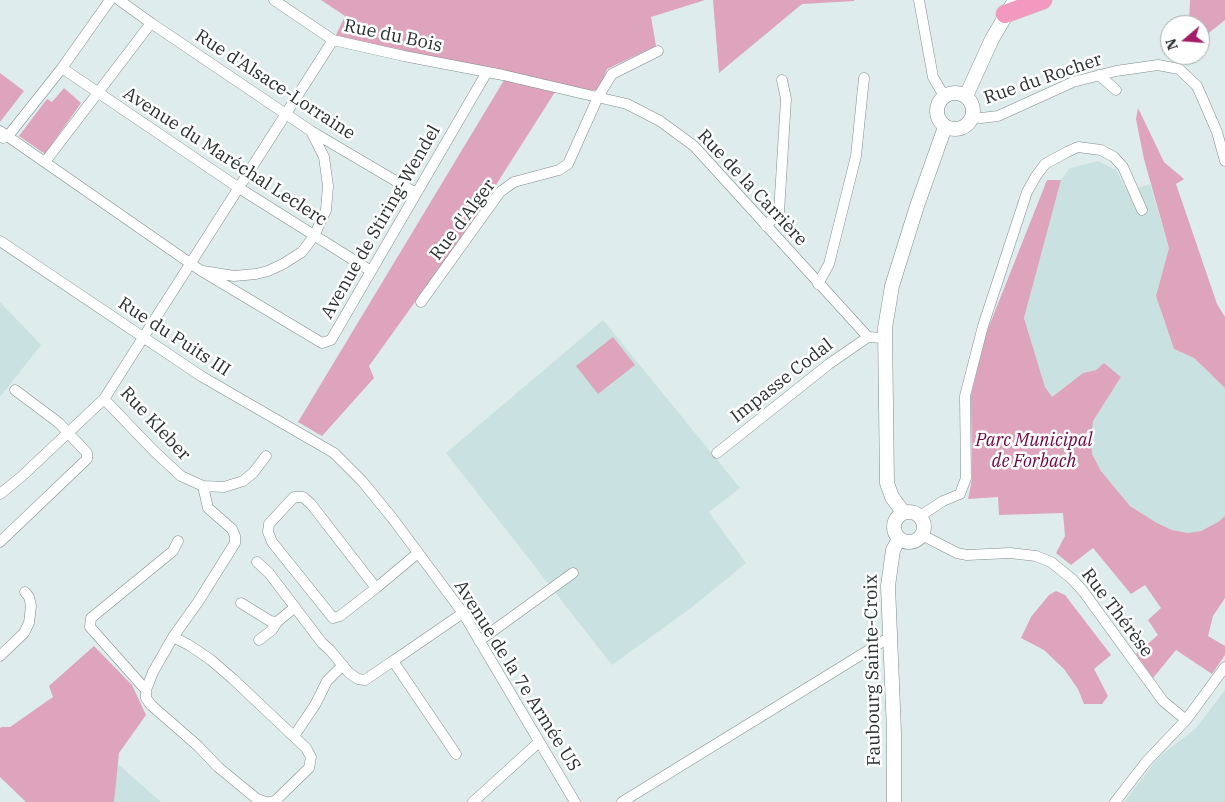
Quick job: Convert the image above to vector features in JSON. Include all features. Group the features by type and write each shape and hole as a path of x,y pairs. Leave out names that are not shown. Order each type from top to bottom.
{"highway":[{"path":"1010,7 1044,0"}],"main road":[{"path":"966,96 992,39 1010,7"},
{"path":"955,92 966,96 971,102 972,117 965,126 955,129 945,126 939,120 936,112 938,103 944,96 955,92"},
{"path":"903,512 892,497 887,483 884,338 892,286 945,126"},
{"path":"903,512 914,512 920,516 924,524 922,534 912,542 900,539 894,533 893,525 896,517 903,512"},
{"name":"Faubourg Sainte-Croix","path":"894,802 894,732 888,586 892,550 900,539"}],"street":[{"path":"2,136 62,68 110,0"},
{"name":"Rue d'Alsace-Lorraine","path":"119,0 151,24 311,131 416,193"},
{"name":"Rue du Bois","path":"274,0 334,40 487,72"},
{"path":"919,0 933,77 944,96"},
{"path":"45,162 151,24"},
{"name":"Rue Kleber","path":"266,456 253,473 243,481 224,487 204,486 181,476 104,399 334,40"},
{"name":"Rue d'Alger","path":"421,302 500,192 514,182 559,170 568,164 598,97 612,74 658,50"},
{"name":"Rue du Rocher","path":"972,117 998,116 1073,82 1116,71 1158,65 1179,69 1197,86 1217,132 1224,155"},
{"name":"Avenue du Maréchal Leclerc","path":"62,68 239,188 371,271"},
{"path":"1099,75 1116,90 1116,71"},
{"name":"Rue de la Carrière","path":"487,72 627,104 660,121 694,146 868,337"},
{"name":"Avenue de Stiring-Wendel","path":"2,136 45,162 190,264 322,343 331,340 487,72"},
{"path":"818,284 829,264 856,156 864,78"},
{"path":"766,226 779,212 786,99 782,80"},
{"path":"200,270 234,276 256,274 283,264 302,252 314,236 326,210 328,186 324,157 311,131"},
{"path":"920,516 943,501 960,494 966,478 965,396 986,317 1027,192 1036,176 1045,164 1078,147 1101,150 1114,157 1123,167 1142,210"},
{"name":"Rue du Puits III","path":"0,241 201,376 334,453"},
{"path":"868,337 884,338"},
{"name":"Impasse Codal","path":"717,453 829,364 868,337"},
{"path":"0,542 87,459 87,453 59,424 15,390"},
{"path":"0,494 21,477 104,399"},
{"name":"Avenue de la 7e Armée US","path":"334,453 362,481 463,613 575,802"},
{"path":"204,486 208,508 232,529 236,536 235,542 198,602 173,637 153,672 146,690 146,698 151,705 198,746 218,767 258,799 266,802"},
{"path":"376,588 311,504 303,497 294,498 269,524 268,532 272,542 333,618 340,616 376,588 418,553"},
{"name":"Rue Thérèse","path":"922,534 957,554 1010,553 1036,556 1052,562 1083,591 1163,700 1186,720"},
{"path":"146,690 90,627 91,618 173,551 178,541"},
{"path":"257,562 269,573 322,643 358,680 365,680 463,613"},
{"path":"479,641 573,573"},
{"path":"0,656 24,633 30,623 31,606 29,597 25,592"},
{"path":"242,603 270,621 277,622"},
{"path":"258,640 272,630 277,622 295,607"},
{"path":"173,637 189,645 233,679 306,748 311,758 310,768 275,801 270,802"},
{"path":"622,802 890,638"},
{"path":"392,661 456,754"},
{"path":"294,736 315,705 327,681 342,665"},
{"path":"1115,802 1146,762 1186,720 1225,667"},
{"path":"473,802 539,742"}],"shaded area":[{"path":"1098,161 1116,170 1127,191 1150,184 1169,248 1156,296 1174,349 1194,358 1225,388 1225,516 1201,531 1188,533 1172,530 1130,506 1101,471 1092,454 1093,421 1121,377 1104,363 1096,370 1083,373 1052,397 1045,387 1024,318 1061,180 1070,168"},
{"path":"0,302 41,345 0,397"},
{"path":"603,320 740,488 709,512 746,563 691,608 612,665 446,453"},
{"path":"1225,690 1225,802 1124,802 1158,758 1196,728"},
{"path":"119,765 161,802 82,802 95,774"}],"green space":[{"path":"321,0 705,0 651,17 656,46 607,69 599,90 555,92 473,221 369,366 374,378 322,436 298,422 509,72 335,37 345,16"},
{"path":"713,0 854,1 802,4 719,73"},
{"path":"1190,0 1225,0 1225,20 1210,32 1210,15 1189,15"},
{"path":"0,73 24,91 0,122"},
{"path":"64,88 81,103 45,154 19,136 47,99 52,102"},
{"path":"1138,108 1164,162 1184,179 1176,184 1217,304 1225,317 1225,388 1194,358 1174,349 1156,296 1169,248 1144,159 1136,119"},
{"name":"Parc Municipal de Forbach","path":"1047,180 1061,180 1024,318 1045,387 1052,397 1083,373 1096,370 1104,363 1121,377 1093,421 1092,454 1101,471 1130,506 1172,530 1188,533 1201,531 1225,516 1225,598 1213,616 1208,636 1225,646 1225,655 1212,674 1176,650 1153,678 1136,654 1158,635 1148,620 1161,608 1145,585 1131,594 1093,548 1071,565 1056,553 1065,536 1063,513 999,515 998,497 968,499 972,479 971,395 986,334"},
{"path":"613,337 635,365 598,394 576,366"},
{"path":"1056,591 1065,595 1111,655 1094,669 1108,696 1102,704 1084,704 1078,689 1064,669 1044,650 1021,638 1031,617 1049,595"},
{"path":"94,646 132,685 146,715 119,753 114,802 26,802 0,777 0,728 10,727 53,697 49,686"}]}
